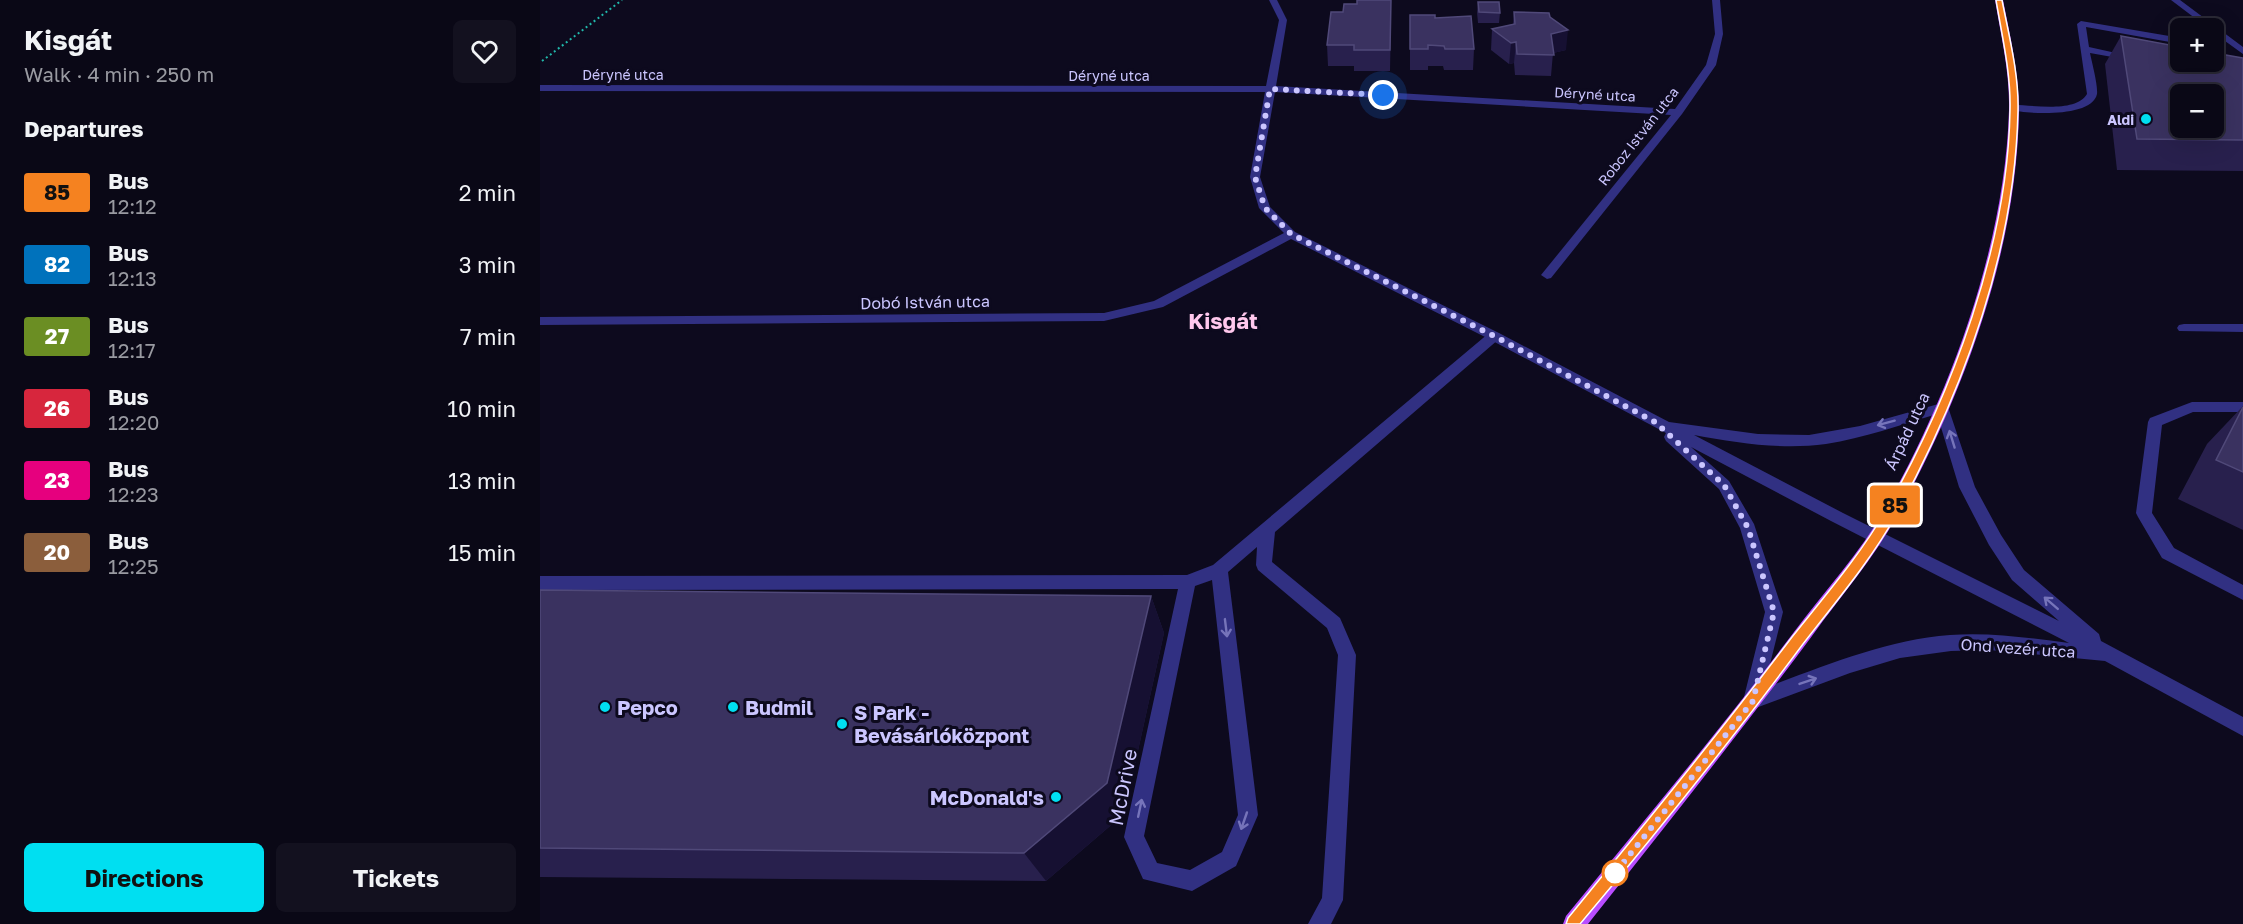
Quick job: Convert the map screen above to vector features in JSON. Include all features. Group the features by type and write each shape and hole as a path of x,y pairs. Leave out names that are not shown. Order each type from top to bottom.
{"main road":[{"name":"Árpád utca","path":"1574,924 1753,701 1848,574 1890,514 1942,408 1970,336 1993,261 2010,180 2014,108 2011,68 1999,0"}],"street":[{"path":"1274,0 1283,20 1255,177 1265,208 1291,234 1494,336 1655,422 1724,485 1748,528 1774,612 1753,701"},
{"name":"Roboz István utca","path":"1546,275 1678,112 1711,65 1719,34 1716,0"},
{"path":"2175,0 2199,18"},
{"path":"2014,108 2073,109 2087,103 2092,94 2081,24 2170,39"},
{"path":"2224,37 2243,51"},
{"path":"2085,49 2144,59"},
{"name":"Déryné utca","path":"540,88 1270,89 1678,112"},
{"name":"Dobó István utca","path":"540,321 1104,317 1158,304 1291,234"},
{"path":"2184,328 2243,328"},
{"path":"540,583 1188,582 1219,570 1494,336"},
{"path":"2243,407 2192,407 2155,422 2144,513 2168,553 2243,593"},
{"path":"1655,422 1737,438 1808,440 1836,436 1942,408"},
{"name":"Ond vezér utca","path":"1942,408 1967,487 1995,540 2018,575 2111,655"},
{"name":"Ond vezér utca","path":"1655,422 1873,536 2111,655 2243,727"},
{"path":"1267,529 1264,566 1334,623 1347,655 1332,900 1319,924"},
{"name":"McDrive","path":"1188,582 1134,837 1150,872 1192,881 1229,859 1248,815 1219,570"},
{"name":"Ond vezér utca","path":"1753,701 1887,654 1949,643 1984,643 2111,655"}],"path":[{"path":"540,62 622,0"}],"building":[{"path":"1357,0 1391,0 1390,50 1354,50 1354,45 1327,45 1331,12 1343,12 1344,4 1357,4"},
{"path":"1478,2 1499,2 1500,13 1479,12"},
{"path":"1514,12 1549,13 1550,17 1568,30 1551,34 1554,55 1517,54 1516,42 1511,43 1492,29 1515,24"},
{"path":"1410,15 1435,15 1435,18 1471,16 1474,49 1445,49 1444,46 1428,45 1428,49 1410,49"},
{"path":"2121,36 2170,45 2170,72 2224,72 2224,55 2243,58 2243,140 2137,139"},
{"path":"2243,407 2243,472 2216,460"},
{"name":"S Park - Bevásárlóközpont","path":"540,590 1151,596 1107,783 1024,853 540,848"}],"bus line":[{"name":"85","path":"1574,924 1753,701 1848,574 1890,514 1942,408 1970,336 1993,261 2010,180 2014,108 2011,68 1999,0"}],"place":[{"name":"Aldi","path":"2146,119"},
{"name":"Pepco","path":"605,707"},
{"name":"Budmil","path":"733,707"},
{"name":"S Park - Bevásárlóközpont","path":"842,724"},
{"name":"McDonald's","path":"1056,797"}],"district":[{"name":"Kisgát","path":"1223,320"}],"route":[{"path":"1383,95 1270,89 1255,177 1265,208 1291,234 1494,336 1655,422 1724,485 1748,528 1774,612 1753,701 1615,873"}]}
